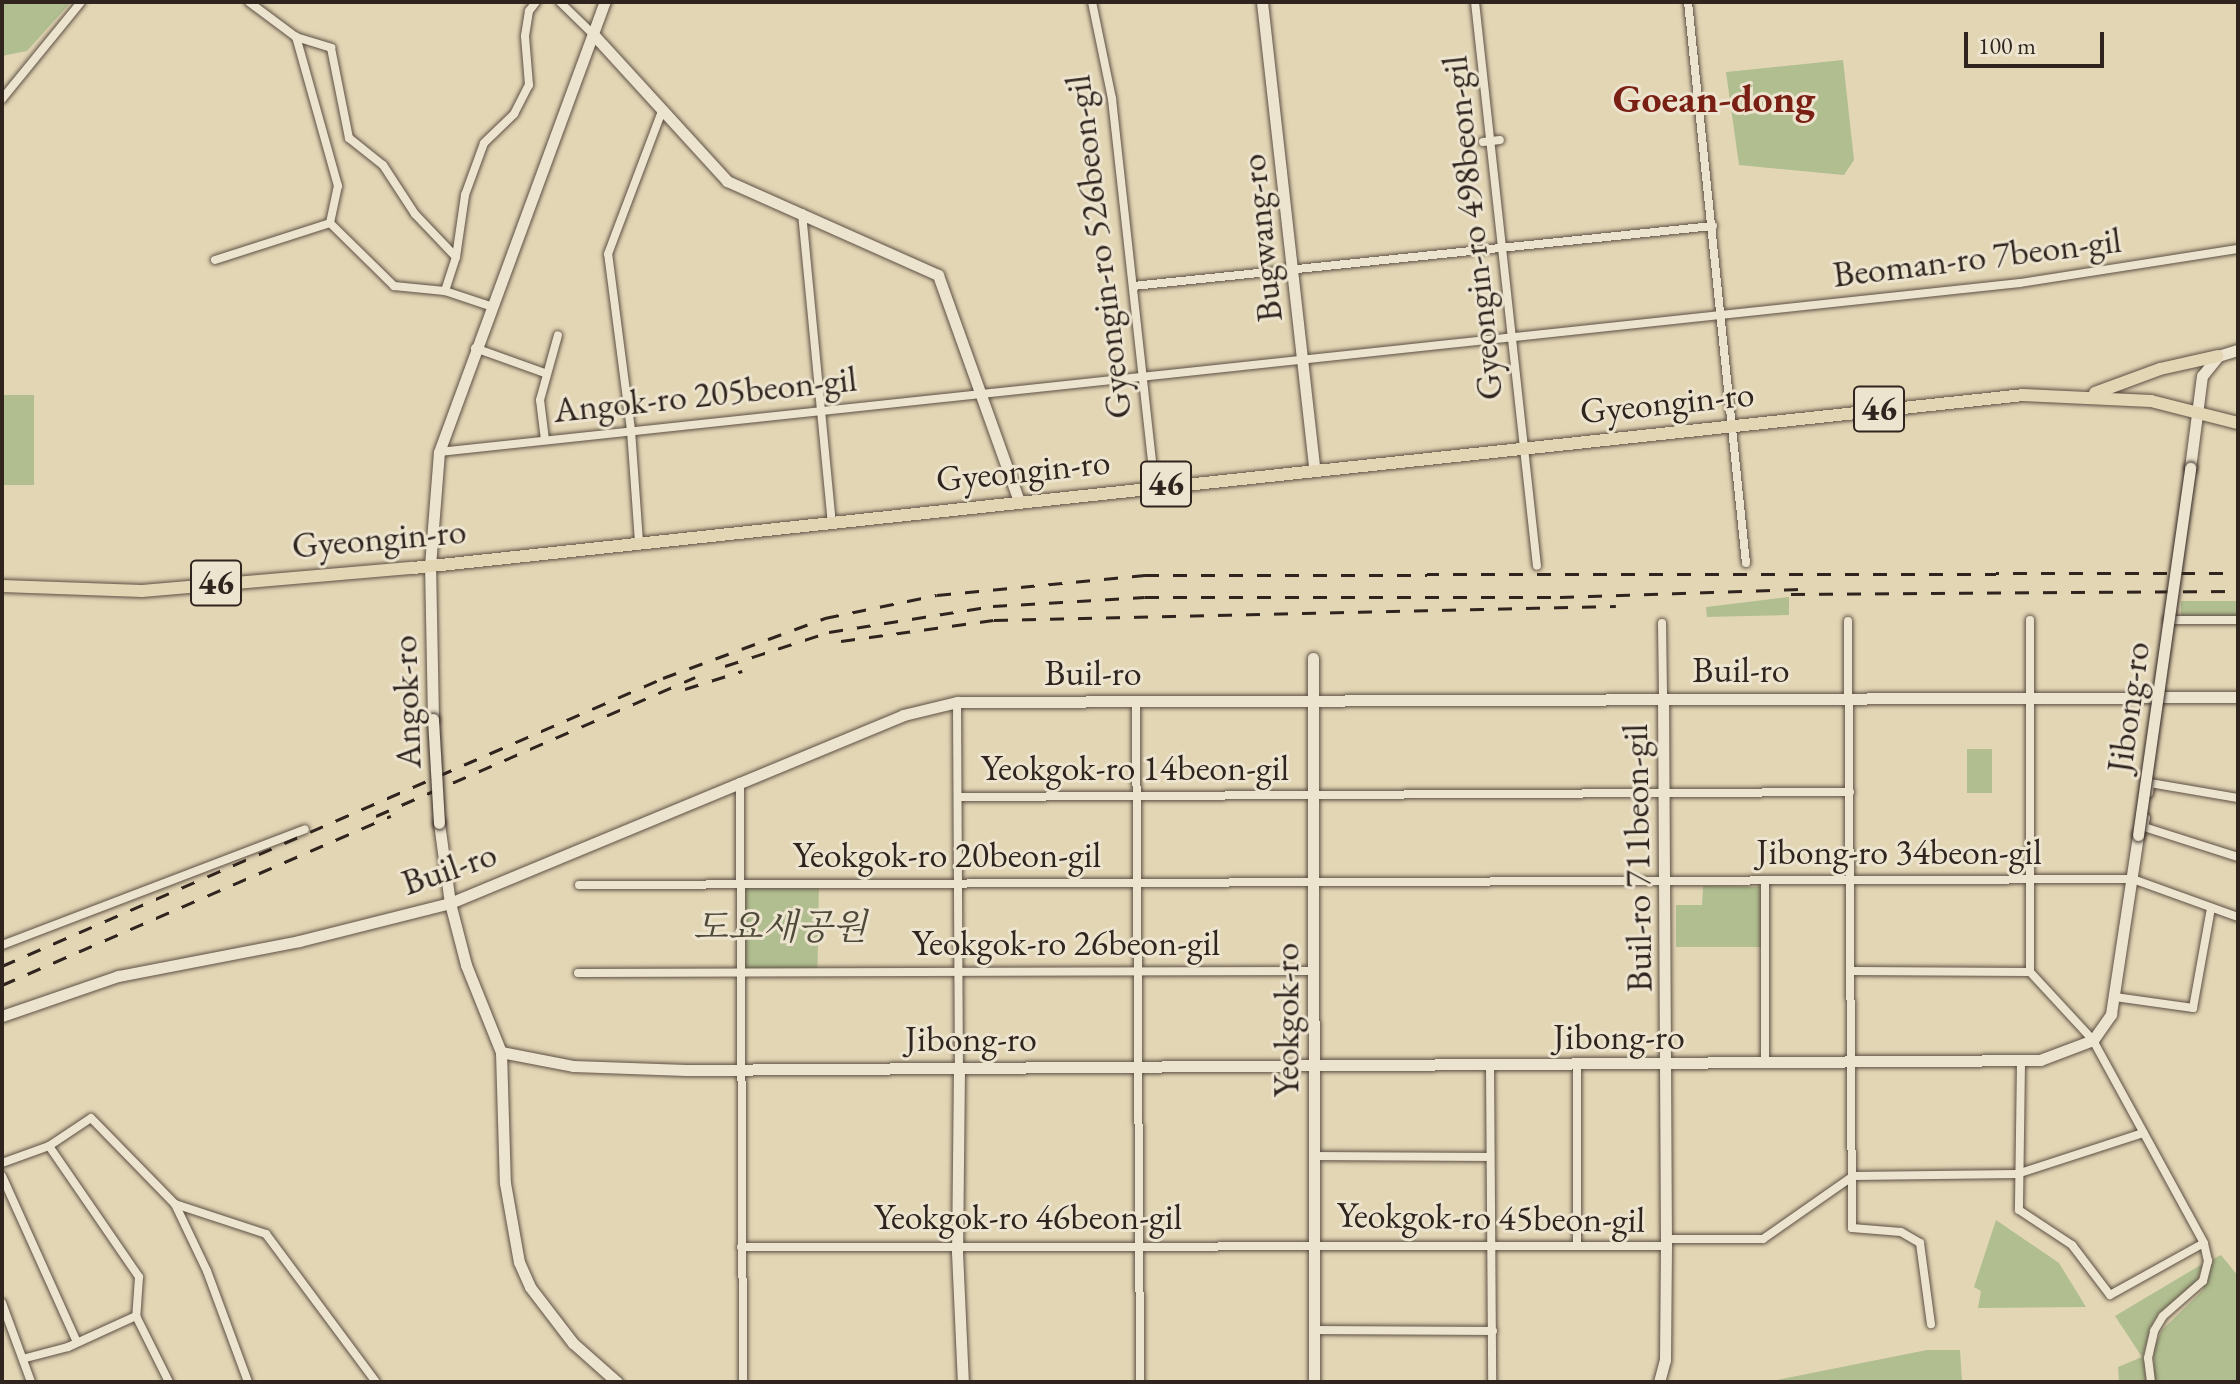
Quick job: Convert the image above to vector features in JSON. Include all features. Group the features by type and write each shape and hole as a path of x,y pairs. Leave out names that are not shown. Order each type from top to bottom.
{"main road":[{"path":"2089,395 2160,369 2218,356"},
{"name":"Gyeongin-ro","path":"2,586 142,591 430,566 2023,395 2089,395 2197,409 2238,423"}],"street":[{"path":"2,99 81,2"},
{"path":"249,2 296,37 331,48 349,138 389,172 415,214 456,257"},
{"path":"445,291 456,257 465,195 484,143 514,114 529,85 525,36 529,11 536,2"},
{"path":"560,2 727,181 938,275 1019,501"},
{"name":"Angok-ro","path":"605,2 490,306 439,452 430,566 439,823 450,903 466,965 501,1052 505,1183 519,1262 530,1287 566,1334 617,1382"},
{"name":"Gyeongin-ro 526beon-gil","path":"1092,2 1112,99 1155,486"},
{"name":"Bugwang-ro","path":"1262,2 1314,469"},
{"name":"Gyeongin-ro 498beon-gil","path":"1475,2 1537,566"},
{"path":"1688,2 1746,563"},
{"path":"296,37 338,186 330,223"},
{"path":"639,542 631,430 608,254 662,111"},
{"path":"802,213 832,522"},
{"path":"215,260 330,223"},
{"path":"330,223 394,286 445,291 490,306"},
{"path":"1133,286 1713,226"},
{"name":"Beoman-ro 7beon-gil","path":"1302,356 2020,283 2238,249"},
{"path":"545,440 540,400 558,335"},
{"path":"475,348 545,373"},
{"path":"2218,356 2238,350"},
{"name":"Angok-ro 205beon-gil","path":"439,452 1302,356"},
{"name":"Jibong-ro","path":"501,1052 573,1066 743,1069 2021,1062 2057,1056 2093,1040 2106,1025 2115,997 2141,831 2202,376 2218,356"},
{"path":"2030,620 2030,972 2093,1040 2204,1243 2208,1261 2203,1281 2163,1316 2154,1331 2148,1358 2151,1382"},
{"path":"2168,620 2238,620"},
{"path":"1848,621 1852,1228 1901,1232 1920,1243 1931,1324"},
{"path":"1662,623 1663,699"},
{"name":"Yeokgok-ro","path":"1313,658 1314,1382"},
{"name":"Buil-ro","path":"2,1016 118,976 299,941 450,903 903,715 957,702 2238,697"},
{"name":"Buil-ro 711beon-gil","path":"1659,1382 1665,1360 1666,1242 1666,793 1663,699"},
{"path":"1136,700 1140,1382"},
{"path":"957,702 957,1245 963,1382"},
{"path":"740,782 743,1382"},
{"path":"2238,798 2150,783 2141,831 2238,857"},
{"name":"Yeokgok-ro 14beon-gil","path":"958,797 1850,792"},
{"path":"2,945 305,829"},
{"path":"2133,879 2238,917"},
{"name":"Jibong-ro 34beon-gil","path":"1314,883 2133,879"},
{"path":"1765,881 1765,1064"},
{"name":"Yeokgok-ro 20beon-gil","path":"579,885 742,882 958,885 1314,883"},
{"path":"2115,997 2193,1008 2211,908"},
{"name":"Yeokgok-ro 26beon-gil","path":"578,973 1314,971"},
{"path":"1852,971 2030,972"},
{"path":"2021,1062 2017,1174 2019,1210 2072,1245 2110,1295 2204,1243"},
{"path":"1490,1065 1492,1382"},
{"path":"1577,1065 1577,1244"},
{"path":"2,1163 49,1146 91,1118 175,1204 207,1271 248,1382"},
{"path":"1853,1176 2017,1174 2143,1133"},
{"path":"49,1146 139,1277 136,1316 169,1382"},
{"path":"1315,1156 1490,1157"},
{"path":"2,1176 76,1340"},
{"name":"Yeokgok-ro 45beon-gil","path":"1315,1243 1577,1244 1763,1239 1853,1176"},
{"path":"175,1204 266,1234 376,1382"},
{"name":"Yeokgok-ro 46beon-gil","path":"741,1247 1315,1243"},
{"path":"2,1303 26,1358 31,1382"},
{"path":"26,1358 68,1347 76,1340 136,1316"},
{"path":"1315,1330 1493,1331"}],"green space":[{"path":"2,2 71,2 27,51 2,56"},
{"path":"1843,60 1854,160 1844,175 1739,165 1726,72"},
{"path":"2,395 34,395 34,485 2,485"},
{"path":"1789,597 1789,615 1707,617 1706,607"},
{"path":"2181,601 2238,601 2238,620 2181,620"},
{"path":"1967,749 1992,749 1992,793 1967,793"},
{"name":"도요새공원","path":"742,882 819,883 817,973 740,972"},
{"path":"1703,886 1761,887 1761,947 1676,947 1676,905 1702,905"},
{"path":"1996,1220 2059,1263 2086,1307 1978,1308 1981,1291 1974,1287"},
{"path":"2221,1255 2238,1276 2238,1382 2154,1382 2154,1348 2162,1330 2203,1290 2213,1259"},
{"path":"2204,1263 2196,1283 2158,1314 2150,1328 2143,1357 2147,1382 2119,1382 2118,1367 2142,1357 2115,1316"},
{"path":"1927,1350 1960,1350 1962,1382 1767,1382"}],"railway":[{"path":"2,966 663,678 825,618 937,595 1145,575 2238,573"},
{"path":"725,666 829,632 993,606 1145,597 1560,597 1801,589"},
{"path":"1791,594 2238,591"},
{"path":"841,641 994,620 1616,606"},
{"path":"685,689 742,671"},
{"path":"376,816 695,677"},
{"path":"2,985 391,816"}],"district":[{"name":"Goean-dong","path":"1714,98"}]}
